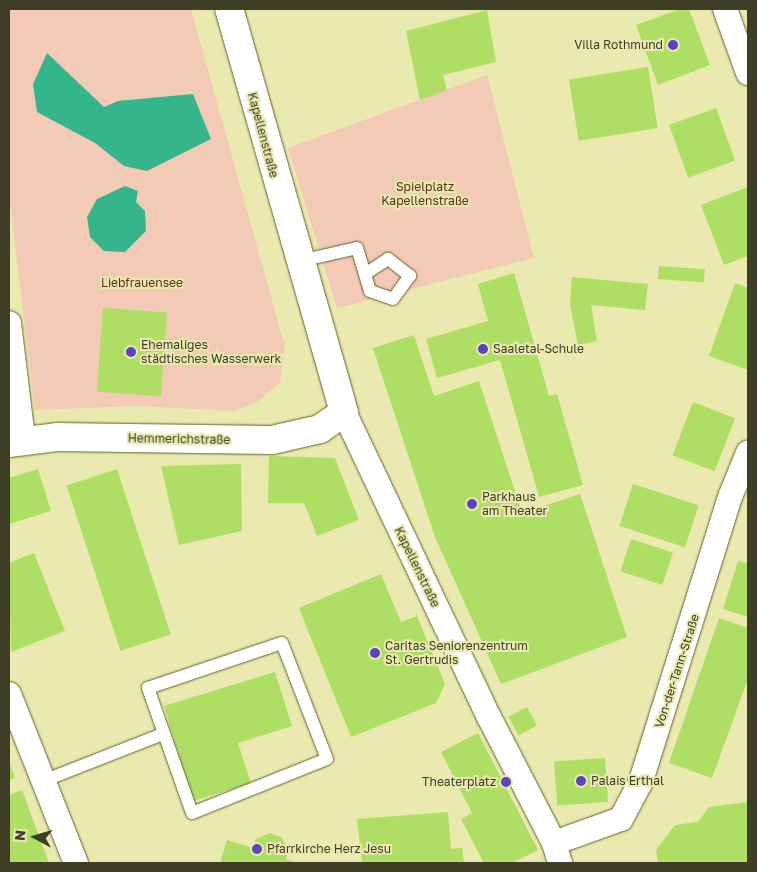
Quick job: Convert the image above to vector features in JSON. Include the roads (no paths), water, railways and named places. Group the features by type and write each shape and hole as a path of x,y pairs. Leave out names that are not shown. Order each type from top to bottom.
{"street":[{"name":"Kapellenstraße","path":"229,9 344,412 489,717 557,853"},
{"path":"725,9 748,73"},
{"path":"9,323 16,441"},
{"name":"Hemmerichstraße","path":"16,441 272,440 320,429 344,412"},
{"name":"Von-der-Tann-Straße","path":"557,853 621,819 640,784 730,497 748,453"},
{"path":"9,694 76,863"}],"lane":[{"path":"300,261 357,248 365,274"},
{"path":"282,643 327,760 192,813 164,734 148,688 282,643"},
{"path":"43,781 164,734"}],"place":[{"name":"Villa Rothmund","path":"673,45"},
{"name":"Saaletal-Schule","path":"483,349"},
{"name":"Ehemaliges städtisches Wasserwerk","path":"131,352"},
{"name":"Parkhaus am Theater","path":"472,504"},
{"name":"Caritas Seniorenzentrum St. Gertrudis","path":"375,653"},
{"name":"Palais Erthal","path":"581,781"},
{"name":"Theaterplatz","path":"506,782"},
{"name":"Pfarrkirche Herz Jesu","path":"257,849"}],"park label":[{"name":"Spielplatz Kapellenstraße","path":"425,194"},
{"name":"Liebfrauensee","path":"142,283"}]}
